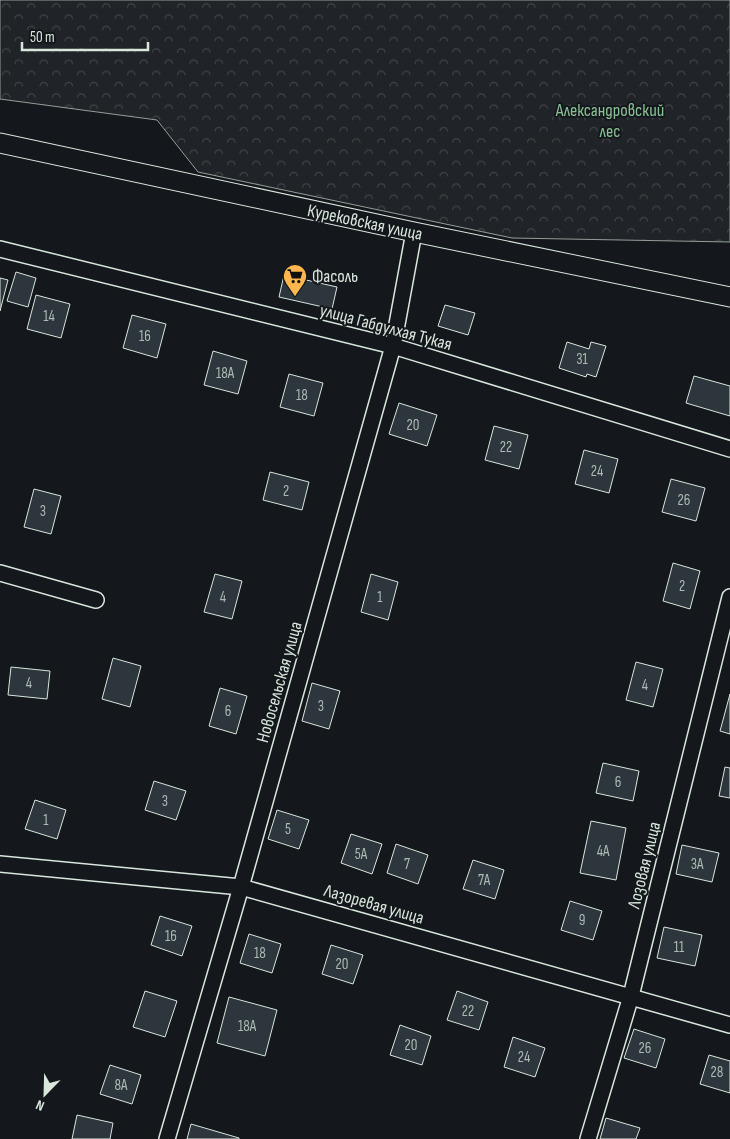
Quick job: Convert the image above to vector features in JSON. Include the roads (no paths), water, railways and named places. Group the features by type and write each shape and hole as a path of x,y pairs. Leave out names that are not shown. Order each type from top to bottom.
{"street":[{"name":"Курековская улица","path":"0,143 414,232 730,297"},
{"name":"Новосельская улица","path":"167,1139 241,887 393,346 414,232"},
{"name":"улица Габдулхая Тукая","path":"0,249 393,346 730,449"},
{"path":"0,573 96,600"},
{"name":"Лозовая улица","path":"588,1139 631,996 730,597"},
{"name":"Лазоревая улица","path":"0,864 241,887 730,1025"}],"place":[{"name":"Фасоль","path":"295,297"}],"park label":[{"name":"Александровский лес","path":"610,120"}]}
